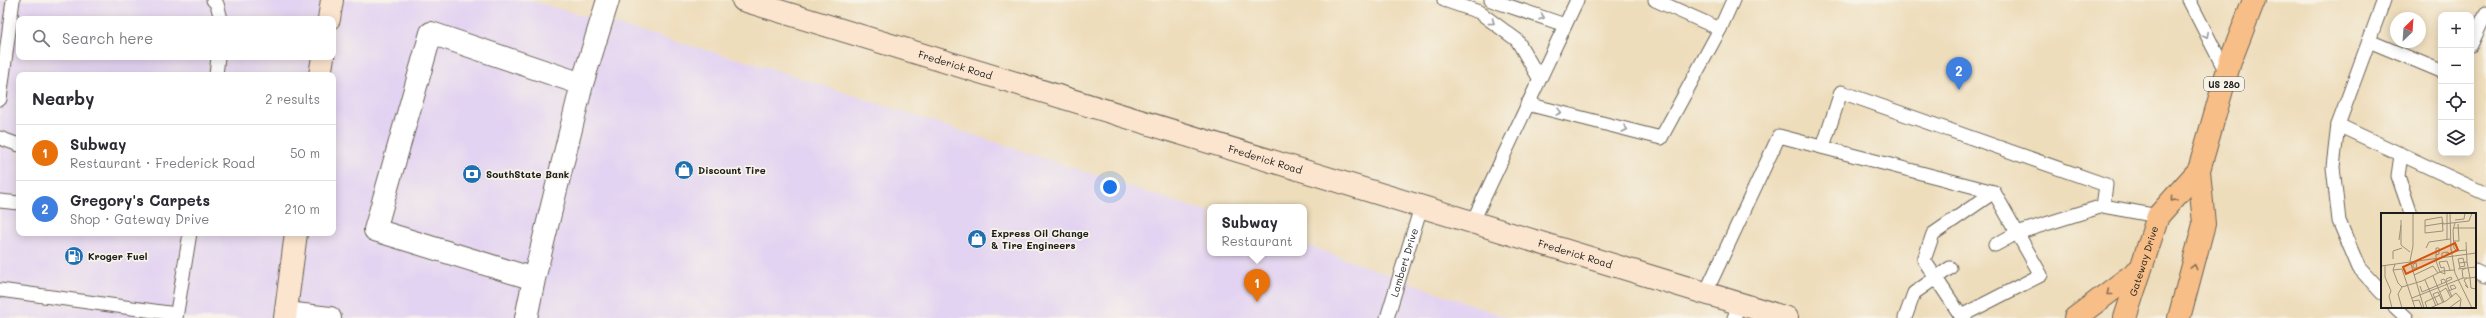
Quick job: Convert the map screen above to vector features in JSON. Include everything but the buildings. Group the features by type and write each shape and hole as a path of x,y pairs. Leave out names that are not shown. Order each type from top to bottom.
{"highway":[{"name":"Gateway Drive","path":"2179,318 2188,289 2204,224 2199,170 2227,74 2254,0"},
{"name":"Gateway Drive","path":"2124,318 2158,216 2199,170"},
{"path":"2075,318 2140,269"},
{"path":"2188,289 2195,318"}],"main road":[{"path":"329,16 332,0"},
{"name":"Frederick Road","path":"743,0 1705,294 1736,311 1787,318"},
{"path":"320,72 322,60"},
{"path":"286,316 296,236"}],"street":[{"path":"526,318 534,278 582,84 608,0"},
{"path":"534,278 375,230 431,34 582,84"},
{"path":"286,316 330,318"}],"lane":[{"path":"0,99 13,0"},
{"path":"213,0 217,4 220,16"},
{"path":"1444,0 1479,12 1517,40 1540,78"},
{"path":"1492,0 1565,25"},
{"path":"1472,223 1576,0"},
{"path":"1655,0 1720,29"},
{"path":"1527,104 1661,138 1720,29 1732,0"},
{"path":"2189,0 2227,74"},
{"path":"2381,292 2359,268 2339,221 2333,168 2338,125 2384,0"},
{"path":"2474,39 2486,13"},
{"path":"2369,41 2438,70"},
{"path":"216,72 218,60"},
{"path":"1823,147 1841,92 2106,185 2103,206"},
{"path":"2338,125 2486,194"},
{"path":"1705,294 1779,136 1994,192 2041,276 1961,316 1924,260 1933,234 1994,192"},
{"path":"0,138 16,144"},
{"path":"2401,155 2398,176 2411,213"},
{"path":"0,201 16,203"},
{"path":"1995,245 2017,233 2103,206 2158,216"},
{"name":"Lambert Drive","path":"1387,318 1421,207"},
{"path":"0,290 176,316 189,236"},
{"path":"1905,318 1914,293 1950,268"},
{"path":"2476,272 2486,276"},
{"path":"2396,308 2407,318"}],"shaded area":[{"path":"0,0 528,0 770,68 1207,212 1207,256 1307,256 1307,245 1509,318 0,318"}],"place":[{"name":"Gregory's Carpets","path":"1959,90"},
{"name":"Discount Tire","path":"684,170"},
{"name":"SouthState Bank","path":"472,174"},
{"name":"Express Oil Change & Tire Engineers","path":"977,239"},
{"name":"Kroger Fuel","path":"74,256"},
{"name":"Subway","path":"1257,302"}]}
